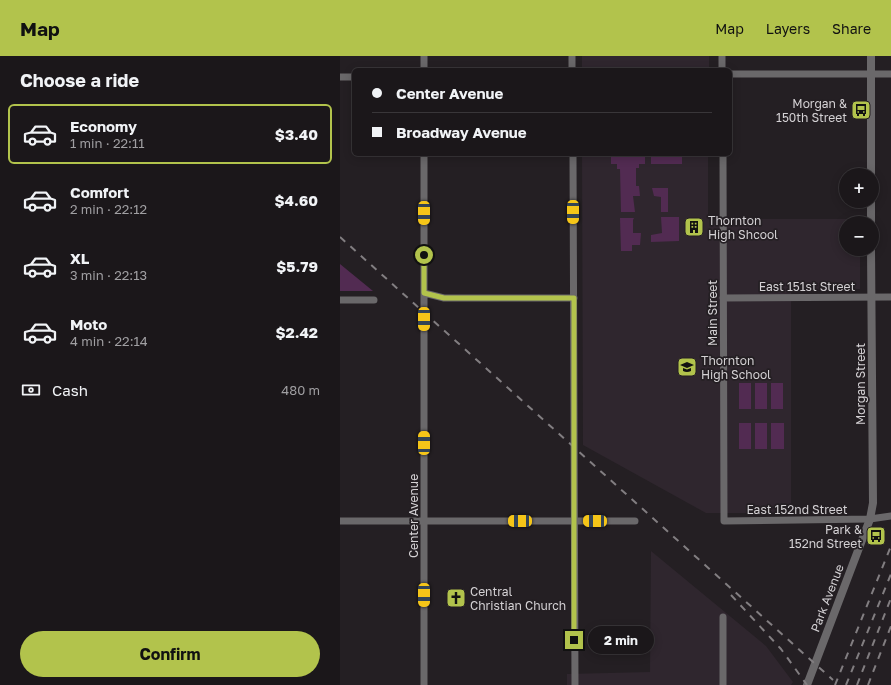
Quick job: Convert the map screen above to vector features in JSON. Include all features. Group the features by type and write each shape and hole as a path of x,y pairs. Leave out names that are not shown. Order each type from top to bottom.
{"street":[{"path":"424,56 424,68"},
{"path":"572,56 572,68"},
{"path":"722,56 722,68"},
{"path":"871,56 871,168"},
{"path":"732,74 891,74"},
{"path":"340,76 352,76"},
{"name":"Center Avenue","path":"424,156 424,685"},
{"path":"573,156 575,685"},
{"name":"Main Street","path":"723,156 724,520"},
{"name":"Morgan Street","path":"870,519 873,503 871,256"},
{"path":"424,293 444,298 574,298"},
{"name":"East 151st Street","path":"723,298 891,297"},
{"path":"340,300 374,300"},
{"name":"East 152nd Street","path":"724,520 870,519 891,516"},
{"name":"East 152nd Street","path":"870,519 891,522"},
{"name":"Park Avenue","path":"807,685 870,519"},
{"path":"340,521 635,521"},
{"path":"723,617 723,685"}],"shaded area":[{"path":"582,56 709,56 709,68 582,68"},
{"name":"Thornton High School","path":"582,156 708,156 708,219 839,219 839,256 860,256 860,289 791,290 791,513 706,513 583,445"},
{"path":"611,156 645,156 645,164 639,164 639,168 636,168 636,186 639,186 640,196 633,196 635,212 621,212 620,169 617,169 617,164 611,164"},
{"path":"651,156 682,156 682,164 651,164"},
{"path":"652,188 668,188 668,212 661,212 661,197 654,196"},
{"path":"661,217 679,217 679,241 651,242 651,235 662,233"},
{"path":"620,218 634,218 633,233 641,233 640,245 632,245 632,251 621,251"},
{"path":"340,264 373,291 340,291"},
{"path":"739,383 751,383 751,409 739,409"},
{"path":"755,383 767,383 767,409 755,409"},
{"path":"771,383 783,383 783,409 771,409"},
{"path":"739,423 751,423 751,449 739,449"},
{"path":"755,423 767,423 767,449 755,449"},
{"path":"771,423 784,423 784,449 771,449"},
{"path":"651,551 766,646 793,682 791,685 567,685 567,674 650,672"}],"railway":[{"path":"340,237 833,680"},
{"path":"835,685 891,546"},
{"path":"846,685 891,574"},
{"path":"731,595 781,649 807,685"},
{"path":"857,685 891,598"},
{"path":"868,685 891,626"}],"place":[{"name":"Morgan & 150th Street","path":"861,110"},
{"name":"Thornton High Shcool","path":"694,227"},
{"name":"Thornton High School","path":"687,367"},
{"name":"Park & 152nd Street","path":"876,536"},
{"name":"Central Christian Church","path":"456,598"}],"route":[{"path":"424,255 424,293 444,298 574,298 574,640"}]}
